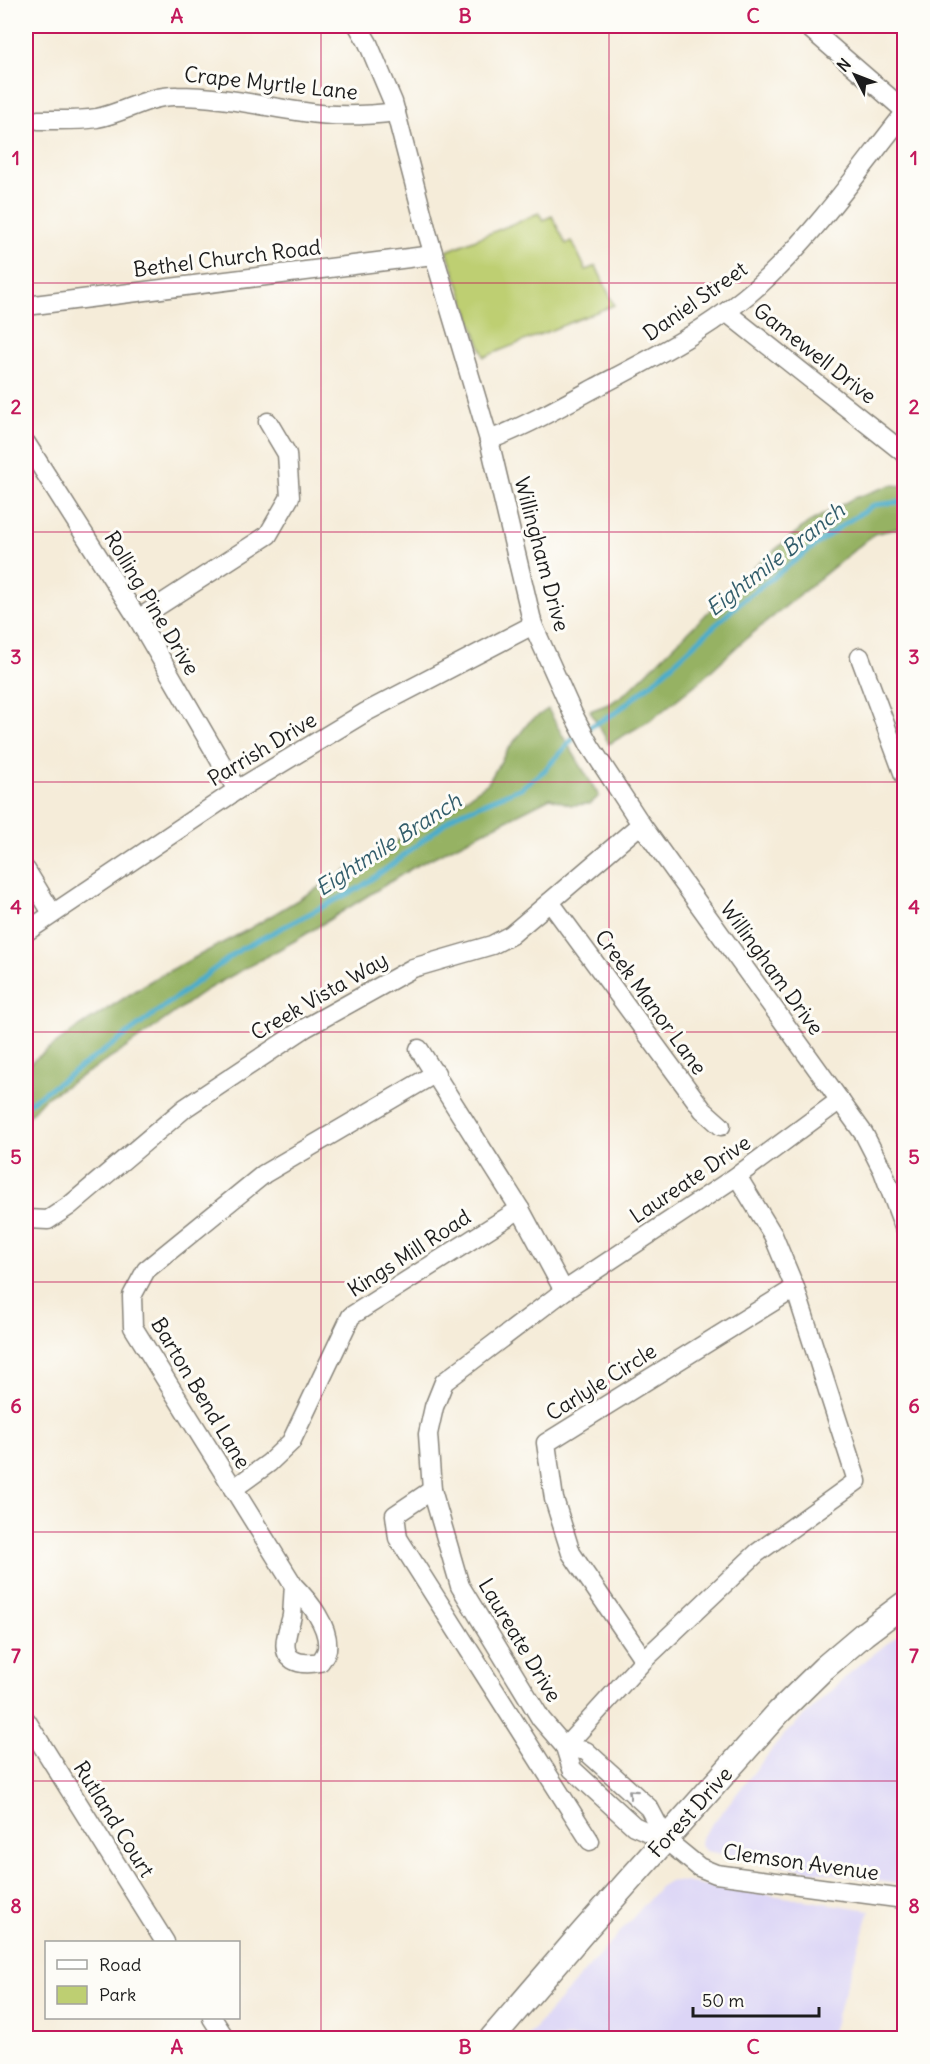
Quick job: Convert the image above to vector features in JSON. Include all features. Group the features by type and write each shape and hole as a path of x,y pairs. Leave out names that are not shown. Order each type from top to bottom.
{"main road":[{"name":"Forest Drive","path":"492,2038 778,1712 824,1668 904,1604"}],"street":[{"name":"Willingham Drive","path":"358,26 368,43 396,112 434,255 489,440 533,625 573,714 590,746 641,824 864,1134 883,1171 904,1227"},
{"path":"807,26 904,112"},
{"name":"Crape Myrtle Lane","path":"38,120 79,120 98,117 174,95 238,101 329,115 396,112"},
{"name":"Daniel Street","path":"489,440 515,430 656,357 726,312 769,276 799,245 904,112"},
{"name":"Bethel Church Road","path":"26,306 434,255"},
{"name":"Gamewell Drive","path":"726,312 904,453"},
{"path":"138,619 268,535 290,497 287,454 268,422"},
{"name":"Rolling Pine Drive","path":"26,442 138,619 237,790"},
{"name":"Parrish Drive","path":"26,932 237,790 366,712 533,625"},
{"path":"861,657 904,775"},
{"name":"Creek Vista Way","path":"27,1219 48,1220 69,1206 185,1108 305,1028 413,968 466,954 511,935 641,824"},
{"path":"26,870 52,913"},
{"name":"Creek Manor Lane","path":"549,902 703,1110 721,1126"},
{"path":"419,1049 520,1209 564,1291"},
{"name":"Barton Bend Lane","path":"294,1586 133,1327 132,1296 146,1270 264,1174 436,1073"},
{"name":"Laureate Drive","path":"666,1840 649,1808 586,1751 565,1747 541,1719 460,1586 432,1490 428,1434 434,1407 444,1382 564,1291 737,1176 840,1100"},
{"path":"565,1747 644,1660 757,1553 857,1481 795,1288 773,1235 737,1176"},
{"name":"Kings Mill Road","path":"233,1489 269,1463 291,1442 351,1316 520,1209"},
{"name":"Carlyle Circle","path":"644,1660 572,1553 554,1499 546,1443 795,1288"},
{"path":"432,1490 395,1515 398,1538 590,1840"},
{"name":"Rutland Court","path":"26,1720 164,1941"},
{"name":"Clemson Avenue","path":"666,1840 699,1867 716,1874 904,1899"},
{"path":"213,2019 225,2038"}],"shaded area":[{"path":"904,1630 904,1885 706,1851 700,1845 701,1838 783,1736 851,1672"},
{"path":"676,1881 870,1910 830,2038 526,2038 660,1887 668,1882"}],"green space":[{"path":"539,213 543,220 552,216 566,244 572,241 586,270 596,266 614,305 484,357 447,251"},
{"path":"891,485 904,486 904,527 874,534 651,720 609,744 590,711 611,703 628,691 755,566 808,523 852,499"},
{"path":"548,709 599,796 590,804 571,805 550,798 414,867 298,939 206,990 116,1055 44,1099 26,1119 26,1066 73,1031 152,980 249,929 444,813 488,783 507,751 529,722"}],"waterway":[{"name":"Eightmile Branch","path":"26,1105 118,1041 241,949 359,888 455,815 521,788 544,771 577,734 615,713 652,683 743,600 841,526 874,505 904,503"}]}
